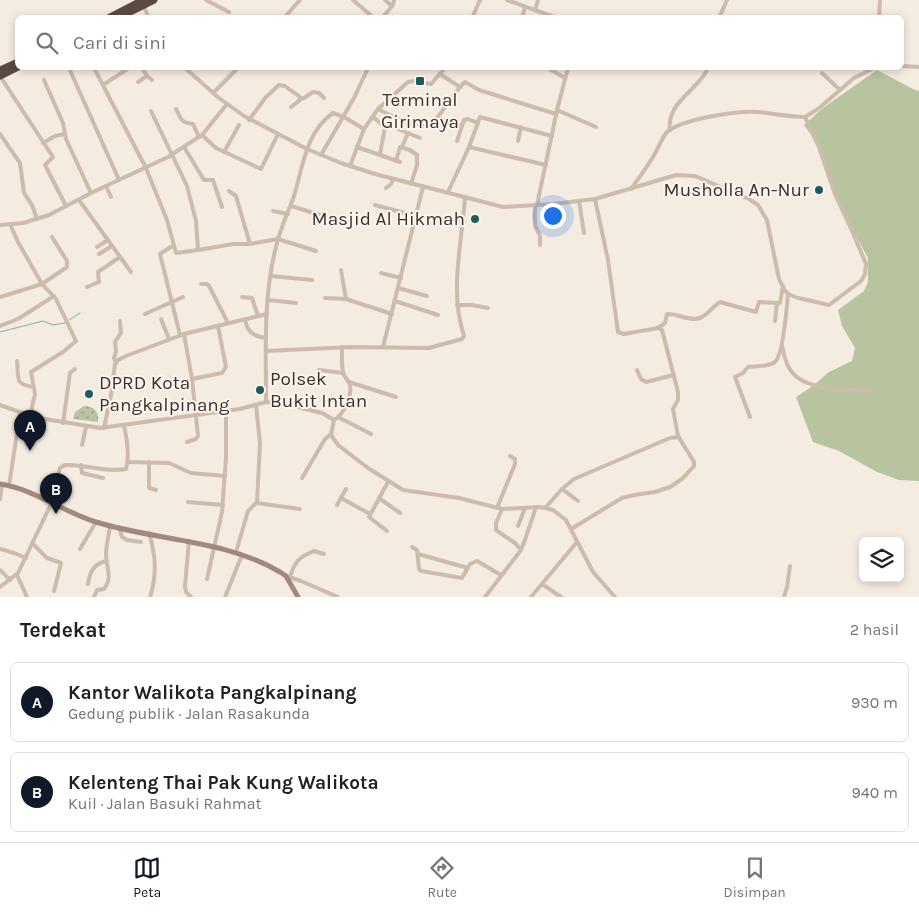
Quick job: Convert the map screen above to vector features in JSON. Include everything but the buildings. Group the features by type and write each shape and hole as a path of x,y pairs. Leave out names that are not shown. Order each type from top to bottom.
{"highway":[{"path":"114,15 142,2 154,0"},
{"path":"122,15 142,2"},
{"path":"0,70 15,63"},
{"path":"0,76 15,68"}],"street":[{"path":"206,0 229,12"},
{"path":"287,15 300,0"},
{"path":"353,0 370,15"},
{"path":"386,0 392,6"},
{"path":"384,15 392,6 394,0"},
{"path":"473,15 480,0"},
{"path":"507,0 549,15"},
{"path":"535,10 538,0"},
{"path":"720,15 727,0"},
{"path":"879,15 880,0"},
{"path":"142,2 148,15"},
{"path":"523,15 525,7"},
{"path":"904,66 919,67"},
{"path":"70,70 119,180"},
{"path":"95,70 146,168 168,220 176,254 233,244 250,244 278,239 316,251"},
{"path":"104,85 126,70"},
{"path":"143,70 152,80"},
{"path":"187,70 213,93 249,120 321,155 393,179 507,207 595,199 676,175 695,176 754,202 762,210 767,220 779,279 788,294 829,306 863,279 866,271 865,260 834,194 818,147 805,117"},
{"path":"213,93 236,70"},
{"path":"321,155 328,140 344,117 367,70"},
{"path":"350,166 364,129 378,109 404,84 410,81 431,84 443,70"},
{"path":"551,70 565,78"},
{"path":"540,245 540,236 536,226 536,205 556,112 567,70"},
{"path":"670,130 677,104 695,86 707,70"},
{"path":"632,189 664,136 670,130 697,120 724,114 758,112 805,117 818,109 854,78 868,70"},
{"path":"822,73 840,90"},
{"path":"440,74 460,87"},
{"path":"0,76 53,158 45,165 66,206"},
{"path":"138,82 147,76"},
{"path":"44,80 91,193"},
{"path":"462,126 436,118 466,82 479,90 556,112 596,127"},
{"path":"249,120 261,102 279,85 285,86 299,96 300,99"},
{"path":"291,107 300,99 313,92 318,93 324,98"},
{"path":"0,225 23,223 37,219 173,154 200,136 227,104"},
{"path":"176,109 183,122 192,124 200,136 216,148 261,169 278,134"},
{"path":"378,109 394,118 427,126"},
{"path":"151,111 187,186 196,221 198,250"},
{"path":"266,402 266,338 271,276 278,239 291,206 307,149 318,127 326,118 334,113 364,129"},
{"path":"373,116 385,126 420,138"},
{"path":"448,192 480,118 552,136"},
{"path":"457,141 466,119 478,123"},
{"path":"224,152 238,126"},
{"path":"380,154 385,126"},
{"path":"518,141 520,127"},
{"path":"357,147 398,162 399,149 402,147 408,133"},
{"path":"0,134 20,163 23,188 37,219"},
{"path":"43,143 55,136 66,134"},
{"path":"184,147 205,181 213,180 222,207"},
{"path":"402,147 418,156 411,184"},
{"path":"469,147 546,165"},
{"path":"386,188 393,179"},
{"path":"106,186 110,197"},
{"path":"383,347 423,186"},
{"path":"229,191 236,196 250,244"},
{"path":"266,351 383,347 429,348 462,340 464,336 458,319 457,272 464,222 465,198"},
{"path":"595,199 608,260 618,332 624,334 658,328 664,324 667,314 697,319 704,316 720,302 755,312 759,302 777,303"},
{"path":"79,200 131,272"},
{"path":"579,201 584,233"},
{"path":"375,205 416,216"},
{"path":"291,206 340,221"},
{"path":"273,210 288,214"},
{"path":"452,220 464,222"},
{"path":"10,224 42,284 54,296 76,341 30,374 35,396 30,416"},
{"path":"0,297 42,284 67,267 68,264 52,237"},
{"path":"98,247 108,240"},
{"path":"174,245 160,254 192,379 197,438 187,442"},
{"path":"99,254 112,246"},
{"path":"87,287 99,282 98,272 120,257"},
{"path":"341,270 346,299"},
{"path":"381,273 401,278"},
{"path":"271,276 312,280"},
{"path":"201,284 209,286 228,323"},
{"path":"775,322 777,303 780,302 783,286"},
{"path":"398,288 427,296"},
{"path":"750,417 735,377 743,373 748,367 774,362 777,359 788,294"},
{"path":"0,326 18,318 54,296"},
{"path":"145,314 182,297"},
{"path":"242,297 252,298 258,316"},
{"path":"325,298 346,299 392,314"},
{"path":"268,300 296,303"},
{"path":"395,301 438,315"},
{"path":"457,305 488,308"},
{"path":"116,362 126,356 182,334 267,314"},
{"path":"161,319 168,339"},
{"path":"244,319 247,328 252,334 257,337 266,338"},
{"path":"104,428 116,362 114,358 116,351 115,342 122,333 120,321"},
{"path":"192,379 220,374 226,370 218,326"},
{"path":"571,529 622,498 663,490 682,479 694,466 694,462 679,437 673,409 679,398 664,334 662,329 658,328"},
{"path":"781,343 788,364 796,377 812,385 840,389 871,389"},
{"path":"302,478 326,438 331,434 336,419 346,404 350,389 349,382 343,373 342,348"},
{"path":"17,361 19,382 22,385 33,387"},
{"path":"63,422 68,371 75,369"},
{"path":"319,370 343,373"},
{"path":"637,370 641,379 646,382 674,375"},
{"path":"349,382 396,397"},
{"path":"0,405 30,416 104,428 226,411 266,402 322,413 371,434"},
{"path":"225,597 239,554 248,511 257,503 260,443 256,405"},
{"path":"207,579 223,505 226,411"},
{"path":"10,486 20,413"},
{"path":"82,445 86,426"},
{"path":"39,497 53,492 62,466 81,465 98,470 124,470 128,462 124,426"},
{"path":"331,434 332,439 338,445 388,482 403,490 459,498 499,509 546,507 564,518 593,572 615,597"},
{"path":"546,507 562,489 583,474 670,438 679,437"},
{"path":"510,456 515,459 515,464 499,509 496,530 515,543 520,550"},
{"path":"128,462 172,464 191,473 225,476"},
{"path":"149,462 149,488 156,490"},
{"path":"81,465 82,473 103,478"},
{"path":"370,514 388,482"},
{"path":"0,499 1,484 10,486 39,497 67,512 96,522 214,546 239,554 338,597"},
{"path":"337,505 346,489"},
{"path":"562,489 578,500"},
{"path":"341,498 370,514 370,518 387,531"},
{"path":"380,498 400,513"},
{"path":"188,502 223,505"},
{"path":"257,503 300,509"},
{"path":"0,587 17,575 51,504"},
{"path":"485,597 520,550 529,531 536,507"},
{"path":"518,526 525,508"},
{"path":"80,550 96,522"},
{"path":"94,597 97,590 104,589 107,583 109,573 106,561 110,526"},
{"path":"119,528 122,537 127,540 140,542"},
{"path":"149,534 156,563 150,597"},
{"path":"189,541 185,586 186,592 191,597"},
{"path":"531,597 577,542"},
{"path":"32,543 47,558 61,563 54,591"},
{"path":"412,547 417,549 420,571 461,578 464,577 471,563 477,562 501,575"},
{"path":"0,549 26,558"},
{"path":"288,576 300,558 314,551 324,554"},
{"path":"418,554 468,568"},
{"path":"88,584 91,571 98,564 106,561"},
{"path":"784,597 790,566"},
{"path":"0,570 10,580"},
{"path":"17,575 27,597"},
{"path":"288,576 298,597"},
{"path":"542,584 561,597"}],"green space":[{"path":"877,70 919,91 919,481 899,480 877,472 839,451 813,442 796,397 829,372 852,361 855,348 842,326 838,310 864,291 868,282 868,258 843,212 820,147 804,125 823,108"},
{"path":"84,406 95,410 98,415 98,422 73,419 75,412"}],"waterway":[{"path":"69,320 80,313"},
{"path":"0,332 43,321 53,325 65,323"}],"place":[{"name":"Terminal Girimaya","path":"420,81"},
{"name":"Musholla An-Nur","path":"819,190"},
{"name":"Masjid Al Hikmah","path":"475,219"},
{"name":"Polsek Bukit Intan","path":"260,390"},
{"name":"DPRD Kota Pangkalpinang","path":"89,394"},
{"name":"Kantor Walikota Pangkalpinang","path":"30,451"},
{"name":"Kelenteng Thai Pak Kung Walikota","path":"56,514"}]}
